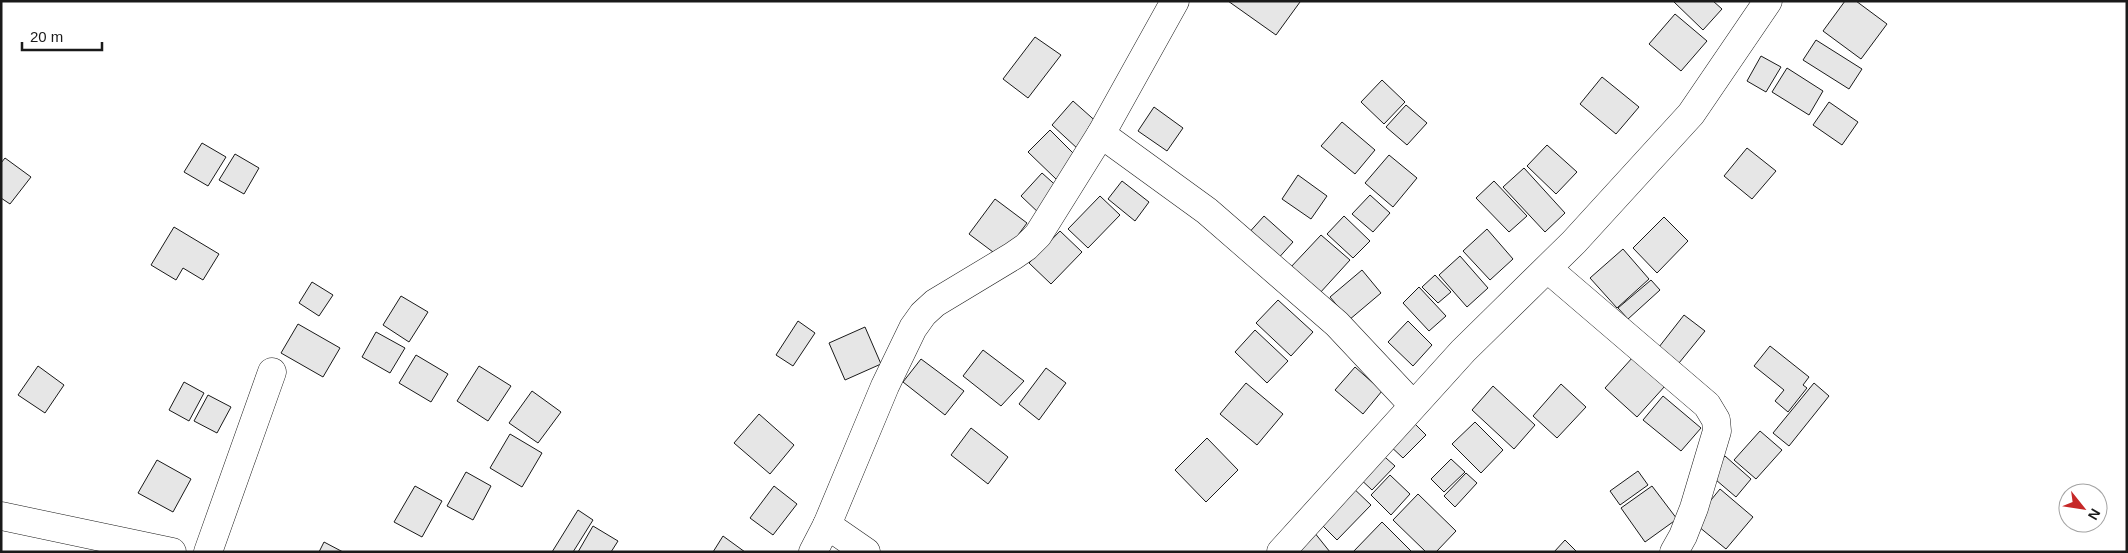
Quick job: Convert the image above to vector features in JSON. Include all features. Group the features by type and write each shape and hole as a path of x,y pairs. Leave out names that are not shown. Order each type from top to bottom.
{"street":[{"path":"813,552 827,525 884,386 913,328 923,314 935,303 1026,247 1043,226 1101,134 1175,1"},
{"path":"1282,552 1463,351 1548,269 1691,114 1768,1"},
{"path":"1101,134 1214,217 1337,324 1413,405"},
{"path":"1548,269 1707,405 1716,420 1717,431 1712,452 1683,536 1674,552"},
{"path":"208,552 272,372"},
{"path":"1,516 172,552"},
{"path":"827,525 866,552"}],"building":[{"path":"1228,1 1299,1 1300,2 1276,35"},
{"path":"1673,1 1713,1 1722,9 1703,30"},
{"path":"1845,1 1856,1 1887,24 1861,59 1823,31"},
{"path":"1675,14 1707,41 1681,71 1649,44"},
{"path":"1035,37 1061,55 1028,98 1003,79"},
{"path":"1816,40 1862,69 1849,89 1803,60"},
{"path":"1761,56 1781,67 1766,92 1747,81"},
{"path":"1787,68 1823,91 1809,115 1772,92"},
{"path":"1602,77 1639,107 1616,134 1580,104"},
{"path":"1382,80 1405,102 1384,124 1361,102"},
{"path":"1073,101 1100,125 1078,149 1052,125"},
{"path":"1829,102 1858,122 1842,145 1813,125"},
{"path":"1406,105 1427,123 1407,145 1386,127"},
{"path":"1154,107 1183,128 1167,151 1138,131"},
{"path":"1342,122 1375,150 1355,174 1321,146"},
{"path":"1050,130 1077,157 1056,179 1028,152"},
{"path":"202,143 226,157 208,186 184,172"},
{"path":"1547,145 1577,172 1556,194 1527,166"},
{"path":"1747,148 1776,171 1752,199 1724,176"},
{"path":"235,154 259,168 244,194 219,180"},
{"path":"1389,155 1417,178 1393,207 1365,183"},
{"path":"5,158 31,177 10,204 1,198 1,163"},
{"path":"1524,168 1565,213 1545,232 1503,187"},
{"path":"1042,173 1061,190 1041,215 1021,196"},
{"path":"1298,175 1327,196 1311,219 1282,199"},
{"path":"1122,181 1149,202 1135,221 1108,199"},
{"path":"1494,181 1527,216 1509,232 1476,198"},
{"path":"1370,195 1390,213 1373,232 1352,214"},
{"path":"1100,196 1120,215 1088,248 1068,229"},
{"path":"995,199 1027,223 1001,258 969,234"},
{"path":"1264,216 1293,242 1275,262 1246,236"},
{"path":"1344,216 1370,241 1353,258 1327,234"},
{"path":"1664,217 1688,241 1657,273 1633,248"},
{"path":"174,227 219,254 203,280 183,268 176,280 151,265"},
{"path":"1487,229 1513,259 1490,280 1463,251"},
{"path":"1060,231 1082,252 1051,284 1029,263"},
{"path":"1321,235 1350,260 1319,294 1290,268"},
{"path":"1623,249 1649,279 1617,308 1590,278"},
{"path":"1460,256 1488,288 1467,307 1439,275"},
{"path":"1362,270 1381,293 1349,320 1330,297"},
{"path":"1435,275 1451,292 1438,303 1422,287"},
{"path":"1651,280 1660,290 1628,319 1618,308"},
{"path":"312,282 333,295 319,316 299,303"},
{"path":"1419,287 1446,316 1429,331 1403,303"},
{"path":"401,296 428,312 409,342 383,325"},
{"path":"1278,300 1313,332 1291,356 1256,323"},
{"path":"1684,315 1705,331 1679,363 1659,347"},
{"path":"798,321 815,333 793,366 776,355"},
{"path":"1408,321 1432,345 1413,366 1388,342"},
{"path":"298,324 340,348 323,377 281,353"},
{"path":"865,327 881,364 845,380 829,343"},
{"path":"1255,330 1288,361 1267,383 1235,352"},
{"path":"376,332 405,348 390,373 362,357"},
{"path":"1770,346 1809,377 1803,385 1807,388 1788,412 1775,401 1784,390 1754,366"},
{"path":"983,350 1024,381 1001,406 963,376"},
{"path":"416,355 448,374 431,402 399,383"},
{"path":"1633,357 1665,386 1637,417 1605,388"},
{"path":"921,359 964,391 945,415 903,382"},
{"path":"38,366 64,385 45,413 18,395"},
{"path":"479,366 511,386 488,421 457,401"},
{"path":"1355,367 1382,391 1363,414 1335,390"},
{"path":"1046,368 1066,383 1039,420 1019,404"},
{"path":"184,382 204,393 189,421 169,410"},
{"path":"1246,383 1283,414 1257,445 1220,414"},
{"path":"1814,383 1829,396 1789,446 1773,433"},
{"path":"1561,384 1586,407 1557,438 1533,416"},
{"path":"1493,386 1535,425 1514,449 1472,410"},
{"path":"532,391 561,412 538,443 509,423"},
{"path":"208,395 231,407 217,433 194,421"},
{"path":"1663,396 1701,428 1681,451 1643,420"},
{"path":"759,414 794,445 770,474 734,443"},
{"path":"1410,419 1426,435 1403,458 1387,443"},
{"path":"1475,422 1503,450 1481,473 1452,444"},
{"path":"971,428 1008,457 988,484 951,455"},
{"path":"1760,431 1782,450 1756,479 1734,460"},
{"path":"510,434 542,453 522,487 490,468"},
{"path":"1207,438 1238,470 1206,502 1175,470"},
{"path":"1378,451 1395,466 1372,490 1355,474"},
{"path":"1725,456 1751,479 1736,497 1709,474"},
{"path":"1451,459 1465,472 1444,492 1431,479"},
{"path":"157,460 191,479 173,512 138,493"},
{"path":"1638,471 1648,485 1620,505 1610,491"},
{"path":"466,472 491,486 473,520 447,506"},
{"path":"1466,473 1477,483 1455,507 1444,496"},
{"path":"1390,475 1410,494 1391,515 1371,495"},
{"path":"1350,485 1371,505 1337,540 1317,520"},
{"path":"415,486 442,501 422,537 394,522"},
{"path":"774,486 797,504 773,535 750,518"},
{"path":"1652,486 1677,519 1645,542 1621,508"},
{"path":"1720,489 1753,517 1726,549 1693,522"},
{"path":"1418,494 1456,531 1436,552 1426,552 1393,520"},
{"path":"578,510 593,520 573,552 552,552"},
{"path":"1382,522 1412,552 1353,552"},
{"path":"593,526 618,541 611,552 578,552"},
{"path":"1314,532 1330,552 1291,552"},
{"path":"723,536 745,552 713,552"},
{"path":"1565,540 1577,552 1554,552"},
{"path":"324,542 343,552 319,552"}]}
